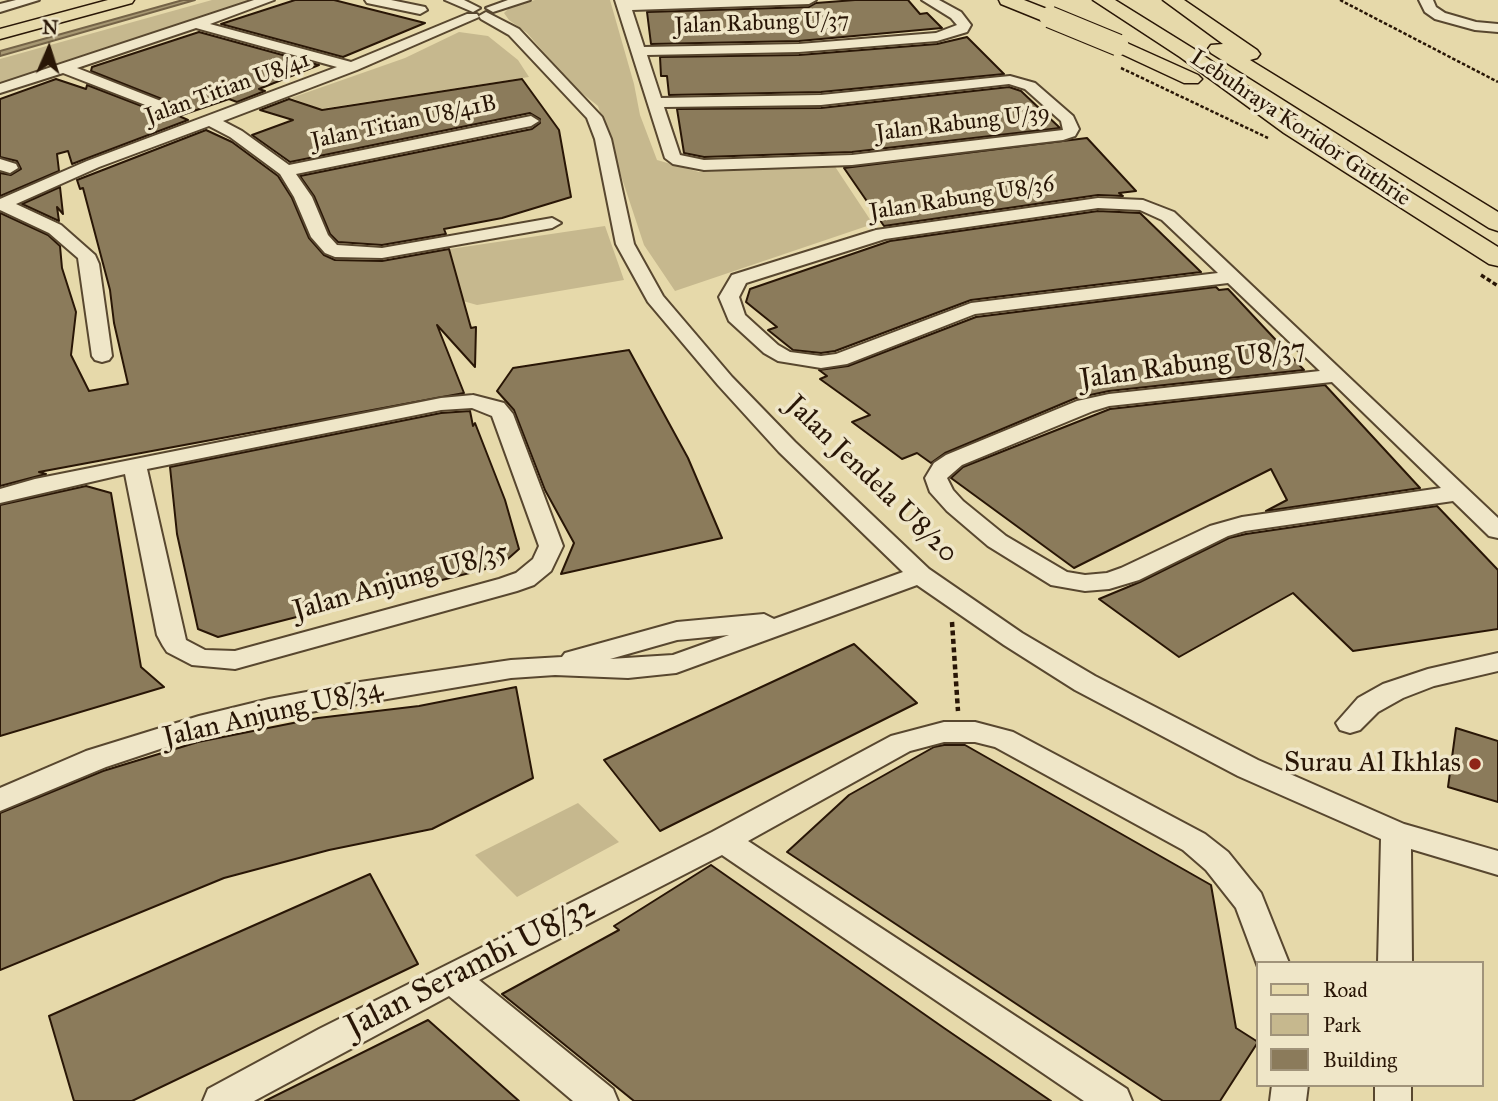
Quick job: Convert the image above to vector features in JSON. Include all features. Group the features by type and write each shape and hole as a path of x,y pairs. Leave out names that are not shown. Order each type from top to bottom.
{"highway":[{"path":"1008,0 1050,17 1117,55 1282,134"},
{"name":"Lebuhraya Koridor Guthrie","path":"1102,0 1187,53 1282,134 1498,258"},
{"name":"Lebuhraya Koridor Guthrie","path":"1138,0 1498,223"},
{"path":"1172,0 1418,172"}],"main road":[{"path":"0,25 94,0"},
{"path":"0,34 126,0"}],"street":[{"path":"0,8 32,0"},
{"path":"0,89 267,0"},
{"path":"372,0 420,10"},
{"name":"Jalan Jendela U8/20","path":"452,0 481,12 514,32 594,117 603,139 625,244 655,298 725,381 787,447 920,575 1044,658 1152,719 1273,780 1396,833 1498,863"},
{"name":"Jalan Titian U8/41","path":"1,204 93,164 352,67 481,12 523,0"},
{"name":"Jalan Rabung U/37","path":"624,3 809,0"},
{"name":"Jalan Rabung U/37","path":"640,51 799,48 937,37 962,29 964,25 956,15 929,0"},
{"path":"1426,0 1430,9 1440,16 1475,26 1498,28"},
{"path":"624,3 656,103"},
{"path":"196,24 352,67"},
{"path":"64,68 171,110"},
{"name":"Jalan Rabung U/39","path":"1010,80 1026,83 1059,110 1071,125 1069,133 1063,135 852,160 704,165 685,163 673,158 656,103 821,100 1010,80"},
{"path":"208,120 236,134 286,171 303,197 320,237 331,249 341,253 382,253 552,222"},
{"name":"Jalan Titian U8/41B","path":"286,171 531,121"},
{"name":"Jalan Rabung U8/36","path":"1231,276 971,309 840,360 821,362 785,357 771,349 736,317 729,297 739,279 882,234 1113,203 1143,205 1168,216 1337,375 1498,531"},
{"path":"1,204 55,229 86,255 90,264 102,356"},
{"name":"Jalan Rabung U8/37","path":"1337,375 1085,406 954,460 942,468 936,478 942,492 955,506 997,541 1060,579 1085,583 1109,581 1130,574 1210,535 1242,524 1458,493"},
{"name":"Jalan Anjung U8/35","path":"0,496 135,466 441,404 472,401 496,408 502,414 551,546 542,565 525,579 508,585 235,660 201,659 176,646 170,635 135,466"},
{"name":"Jalan Anjung U8/34","path":"0,800 96,759 199,726 269,709 438,679 555,666 628,669 676,664 920,575"},
{"path":"1350,723 1368,705 1393,691 1428,678 1498,662"},
{"name":"Jalan Serambi U8/32","path":"222,1101 451,977 723,840 901,743 916,737 959,731 1003,739 1194,842 1217,861 1250,902 1272,961"},
{"path":"1395,961 1396,833"},
{"path":"723,840 1114,1101"},
{"path":"451,977 600,1101"}],"path":[{"path":"1340,0 1498,82"},
{"path":"1117,55 1154,86 1282,134"},
{"path":"1476,271 1498,286"},
{"path":"951,596 959,731"}],"green space":[{"path":"212,0 262,0 0,87 0,59"},
{"path":"535,0 610,0 640,115 657,160 699,172 834,165 873,224 675,291 644,245 598,106 572,85 527,33 504,13 511,6"},
{"path":"459,32 488,36 518,60 529,77 320,109 291,98 405,58"},
{"path":"605,226 624,280 477,305 463,301 450,249"},
{"path":"578,803 619,842 517,897 475,855"}],"shaded area":[{"path":"183,0 195,0 0,56 0,51"}],"building":[{"path":"295,0 334,0 425,23 343,57 221,24"},
{"path":"908,0 920,14 927,13 942,28 799,41 651,44 647,12 809,7 816,3"},
{"path":"199,32 319,65 259,89 265,91 237,102 229,99 179,116 188,120 72,164 68,151 57,154 59,171 0,196 0,173 11,175 21,169 17,161 0,157 0,99 56,79 86,89 87,85 165,115 176,116 182,110 177,105 91,71 92,67"},
{"path":"967,37 1004,74 821,92 669,95 667,76 661,76 660,57 799,55 937,44"},
{"path":"522,79 559,130 571,197 502,218 444,229 446,234 382,245 338,242 330,234 314,196 300,176 532,129 540,123 540,119 530,113 290,162 252,135 293,120 260,110 289,99 322,110"},
{"path":"1009,87 1021,91 1060,128 852,152 704,157 684,153 677,109 821,108"},
{"path":"206,130 232,142 278,176 292,198 309,238 324,255 335,260 382,261 449,249 471,328 476,327 475,367 437,325 464,393 39,472 46,474 0,486 0,213 48,235 60,246 62,268 76,312 71,355 89,391 128,384 114,323 110,290 83,188 80,189 77,180"},
{"path":"1087,138 1136,191 1119,193 1123,196 1098,195 884,226 844,168"},
{"path":"60,187 63,214 57,207 59,221 22,204"},
{"path":"1098,211 1140,213 1201,272 971,300 835,351 821,353 793,350 768,330 777,327 746,302 750,289 890,241"},
{"path":"1216,287 1219,290 1228,289 1304,370 1109,391 1076,398 945,453 931,463 917,453 902,459 852,422 870,415 820,379 827,376 819,370 848,366 976,317"},
{"path":"629,350 688,458 722,538 561,574 574,543 545,490 514,410 497,391 513,368"},
{"path":"1325,385 1420,488 1266,511 1287,500 1271,469 1074,568 951,478 963,467 1110,409"},
{"path":"470,411 473,426 475,423 505,500 519,549 501,565 218,637 198,629 177,534 170,467 441,413"},
{"path":"86,486 111,493 141,667 164,687 0,736 0,505"},
{"path":"1437,506 1498,570 1498,629 1353,651 1293,593 1179,657 1099,599 1229,538"},
{"path":"854,644 917,703 660,831 604,760"},
{"path":"516,687 533,778 432,829 329,850 224,878 0,970 0,813 103,771 198,742 318,718 419,706"},
{"name":"Surau Al Ikhlas","path":"1456,728 1498,741 1498,802 1448,787"},
{"path":"965,745 1211,885 1236,1028 1256,1041 1256,1045 1220,1101 1163,1101 787,852 849,795 934,747"},
{"path":"711,865 1051,1101 634,1101 502,994 619,930 614,926"},
{"path":"370,874 418,964 132,1101 74,1101 49,1016"},
{"path":"428,1020 519,1101 265,1101"}],"place":[{"name":"Surau Al Ikhlas","path":"1475,764"}]}
